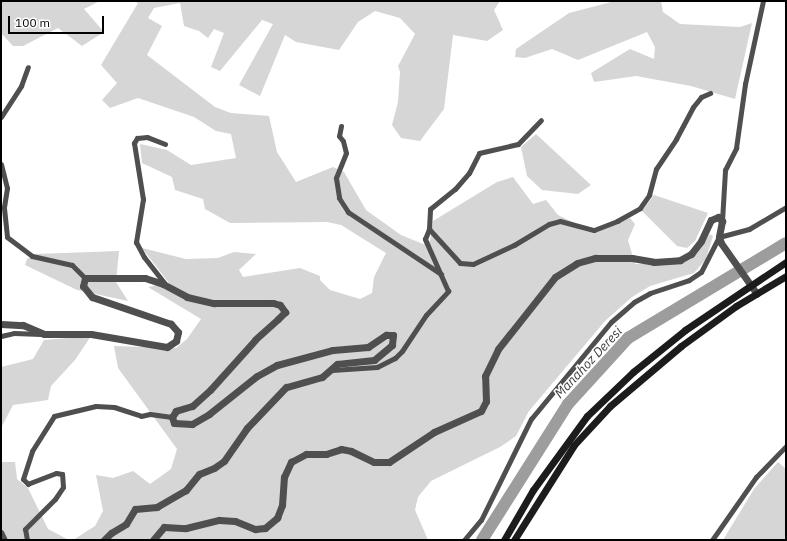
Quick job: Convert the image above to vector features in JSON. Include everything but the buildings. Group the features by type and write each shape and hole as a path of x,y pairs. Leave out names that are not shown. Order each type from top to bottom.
{"main road":[{"path":"504,540 533,490 587,416 633,372 685,330 720,305 753,287 786,262"},
{"path":"514,540 541,494 574,445 610,406 681,346 786,276"}],"street":[{"path":"464,540 481,520 531,419 611,322 634,302 650,293 689,280 701,272 720,240 725,170 736,148 745,84 763,1"},
{"path":"1,117 21,86 28,67"},
{"path":"429,230 460,263 473,264 514,245 549,224 560,221 594,230 617,220 640,208 650,195 656,169 676,139 693,107 701,97 710,93"},
{"path":"329,371 340,367 377,367 395,358 431,308 446,296 447,286 425,239 429,230 430,209 469,173 479,153 518,144 541,120"},
{"path":"341,126 339,136 343,141 346,153 336,178 339,198 348,212 442,275"},
{"path":"165,144 146,137 137,138 134,143 143,199 136,242 144,258 166,286"},
{"path":"1,164 7,188 4,208 7,237 32,256 72,265 85,278 144,278 166,286 187,297 214,303 273,302 280,305 285,312 210,390 192,406 176,411 172,417"},
{"path":"720,240 749,229 786,207"},
{"path":"153,540 164,527 186,528 200,522 220,520 235,521 255,529 265,528 277,518 282,505 284,477 291,462 306,454 326,454 341,449 351,450 374,462 389,462 434,432 450,427 481,411 486,401 485,376 498,349 555,277 577,263 594,258 632,258 654,262 680,260 691,254 701,241 711,220 718,217 722,221"},
{"path":"720,240 757,294"},
{"path":"1,336 14,333 91,334 167,347 176,341 178,332 171,324 92,296 83,286 85,278"},
{"path":"1,324 23,325 44,334"},
{"path":"104,540 111,533 126,524 135,509 157,506 186,490 199,474 214,468 224,461 247,428 286,387 322,377 337,364 374,360 392,345 393,335 386,335 368,347 333,350 277,365 257,376 209,414 192,424 174,423 172,417"},
{"path":"27,540 25,529 55,499 62,487 62,474 56,473 28,484 23,479 32,450 54,416 96,406 114,407 141,416 150,414 172,417"},
{"path":"712,540 756,477 786,446"},
{"path":"1,532 5,540"}],"shaded area":[{"path":"1,1 100,1 84,9 104,32 82,46 58,28 23,46 13,46 1,33"},
{"path":"133,1 500,1 494,10 503,30 487,41 453,35 444,109 420,141 401,138 392,125 398,102 400,72 398,66 415,34 400,18 375,11 358,22 339,50 296,42 285,35 260,96 239,85 273,24 262,20 220,71 211,67 224,33 214,29 208,38 199,31 184,26 180,3 154,8 148,18 162,26 147,55 215,107 231,113 269,116 277,152 296,182 333,167 344,172 366,210 401,235 423,244 430,241 433,221 497,182 513,177 533,204 546,200 558,215 593,232 630,218 635,224 628,240 635,264 676,264 691,259 710,234 713,236 706,259 694,273 650,286 632,297 605,321 529,411 516,436 500,447 431,481 418,497 415,510 428,540 73,540 95,526 103,511 96,475 113,478 133,471 150,484 171,469 177,449 118,368 114,346 176,348 187,339 201,319 148,287 169,283 142,248 186,259 218,258 234,252 256,254 239,270 243,277 300,268 320,276 320,280 330,290 360,299 372,293 374,277 386,253 341,225 327,222 230,223 205,209 203,199 175,190 172,177 142,163 140,144 167,150 191,165 236,158 231,134 216,131 194,117 138,98 110,108 102,100 117,83 101,65 138,3"},
{"path":"615,1 661,1 663,12 680,24 740,27 752,23 735,99 691,86 636,76 594,82 591,73 630,49 654,59 655,47 647,32 578,60 552,49 525,58 515,57 516,49 569,13"},
{"path":"536,134 591,185 578,194 542,190 527,176 521,147"},
{"path":"654,195 708,213 695,241 687,248 677,246 642,211"},
{"path":"119,251 116,282 128,301 77,290 25,265 27,259 36,254"},
{"path":"91,336 75,360 51,386 48,400 13,405 1,428 1,367 33,359 44,340"},
{"path":"1,462 15,462 17,479 28,488 48,529 69,540 1,540"},
{"path":"778,462 786,469 786,540 723,540 754,489"}],"waterway":[{"name":"Manahoz Deresi","path":"482,540 568,404 628,338 786,243"}]}
